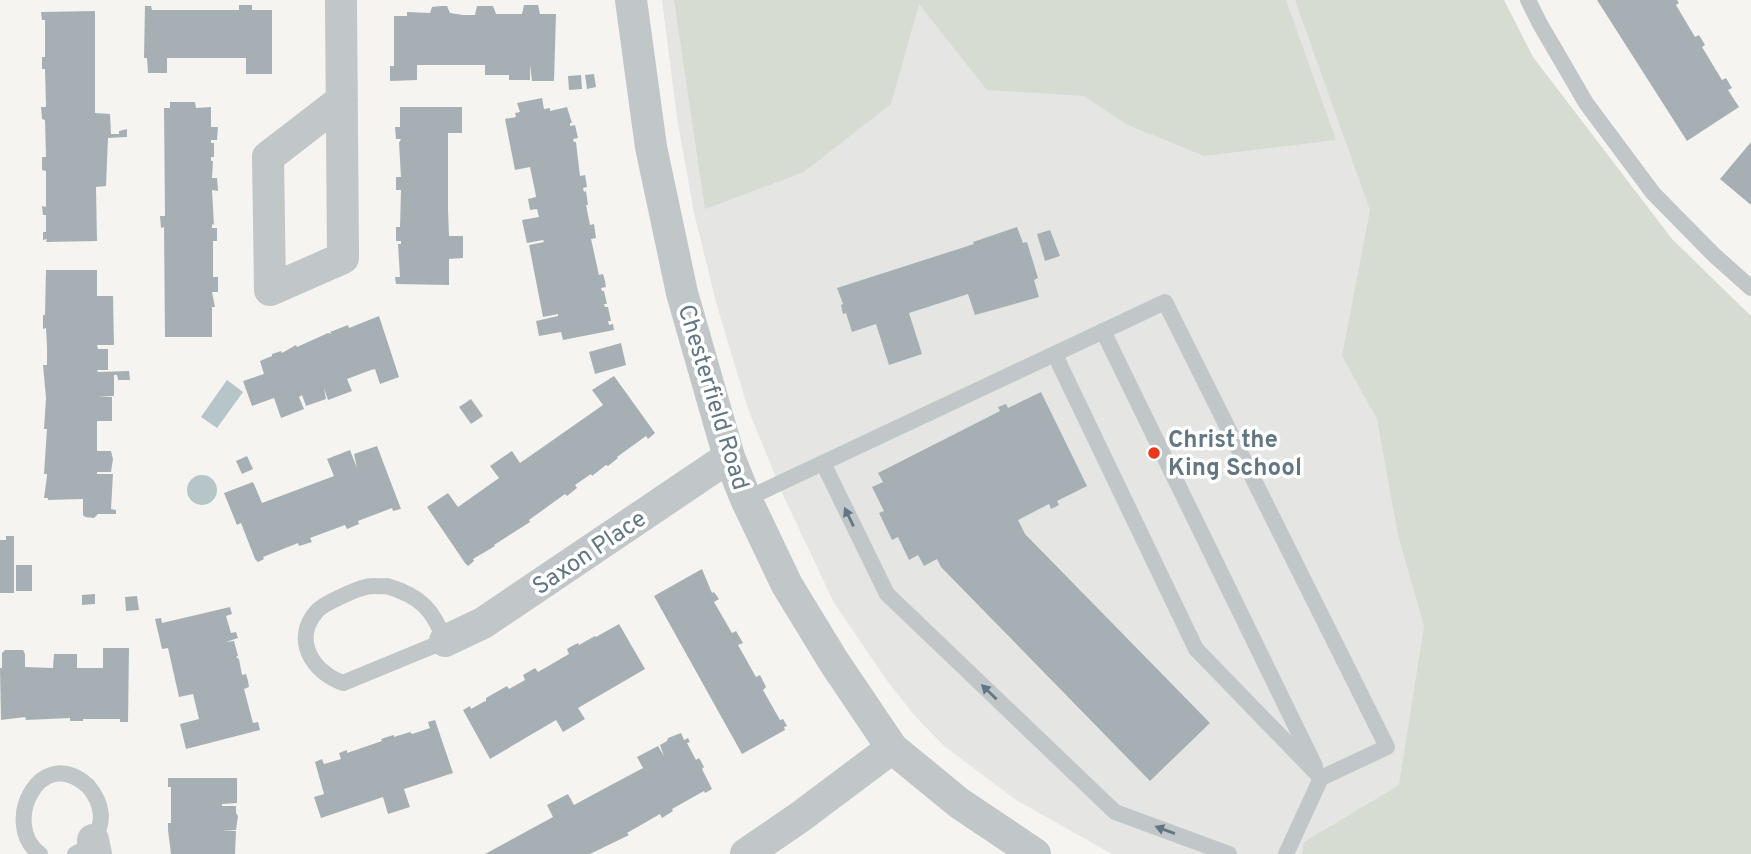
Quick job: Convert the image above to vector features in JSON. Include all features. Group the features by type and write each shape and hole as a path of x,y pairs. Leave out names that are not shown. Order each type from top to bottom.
{"street":[{"path":"341,0 342,100 343,258 270,290 268,157 342,100"},
{"name":"Chesterfield Road","path":"631,0 651,147 682,293 729,457 746,499 787,585 834,662 892,748 959,803 1035,854"},
{"name":"Saxon Place","path":"445,641 483,623 729,457"},
{"path":"746,854 892,748"}],"lane":[{"path":"1528,0 1539,24 1586,103 1653,193 1751,288"},
{"path":"746,499 1164,302 1387,747 1321,778 1286,854"},
{"path":"1103,331 1321,778"},
{"path":"1055,355 1196,649 1321,778"},
{"path":"823,463 887,594 897,604 1115,812 1229,854"},
{"path":"387,586 408,593 425,606 438,623 445,641 343,683 319,670 311,659 307,632 319,608 366,587 387,586"},
{"path":"40,854 24,841 18,830 18,803 33,782 58,774 83,782 98,803 101,816 99,829 88,850"}],"shaded area":[{"name":"Christ the King School","path":"662,0 1295,0 1356,158 1639,854 1112,854 1016,800 944,746 888,682 834,603 784,497 748,409 717,306 694,213 677,118"},
{"path":"674,0 1286,0 1336,140 1204,156 1126,124 1084,96 987,90 919,4 891,104 804,172 705,209"},
{"path":"1295,0 1504,0 1533,57 1672,239 1751,316 1751,854 1302,854 1304,842 1399,785 1424,626 1398,535 1377,419 1342,356 1370,210"},
{"path":"227,380 243,392 217,428 201,417"},
{"path":"202,475 213,479 217,490 213,501 202,505 191,501 187,490 191,479"}],"building":[{"path":"1597,0 1677,0 1679,3 1676,5 1695,37 1699,35 1705,45 1702,47 1722,80 1726,78 1732,88 1728,90 1739,107 1687,141"},
{"path":"239,5 252,5 252,10 272,10 272,74 246,74 246,58 167,58 167,73 148,73 147,58 144,58 145,6 151,6 152,10 239,10"},
{"path":"524,5 538,5 540,14 556,14 554,81 532,81 530,65 530,80 509,80 509,75 485,75 485,65 417,65 417,80 390,81 390,66 394,66 394,16 407,16 407,12 430,13 432,7 441,6 447,6 450,13 463,15 475,15 477,6 493,6 496,14 522,14"},
{"path":"95,11 95,113 110,114 111,134 119,134 119,131 127,129 127,137 108,138 106,186 96,187 97,241 46,242 47,239 43,240 43,232 46,232 46,215 43,215 42,206 46,207 46,171 42,170 42,157 46,157 45,120 42,119 41,107 46,107 45,69 42,69 42,57 45,57 45,20 42,20 41,12"},
{"path":"594,74 596,87 587,89 585,75"},
{"path":"581,75 582,89 569,90 568,76"},
{"path":"542,98 544,109 550,108 550,111 567,107 572,123 570,126 575,125 578,138 573,139 576,142 580,176 585,175 587,187 583,188 584,192 586,191 590,225 594,224 596,238 591,239 599,275 603,274 605,281 606,287 601,288 607,304 604,304 605,307 608,307 611,321 608,321 609,325 613,324 614,330 563,340 561,332 539,336 536,321 558,314 543,317 529,245 544,242 527,243 522,220 539,217 537,209 530,210 528,199 536,197 535,191 530,167 515,170 505,119 516,117 515,113 520,112 517,103"},
{"path":"170,102 195,102 196,108 211,107 211,127 218,127 217,140 211,140 211,143 214,143 214,157 211,157 212,178 217,178 218,191 212,190 212,228 217,228 217,241 213,241 213,277 218,277 218,292 212,292 215,307 212,307 212,337 165,337 164,227 161,228 160,216 165,216 164,108 170,108"},
{"path":"400,107 462,107 462,133 448,133 449,236 463,236 463,258 449,259 449,285 396,284 395,277 400,277 398,244 401,244 401,241 396,241 396,227 400,227 401,190 396,190 396,177 401,177 401,139 396,139 395,127 400,127"},
{"path":"1751,142 1751,205 1720,179"},
{"path":"1017,227 1023,243 1027,242 1038,278 1034,280 1039,297 975,315 968,294 909,313 922,354 889,365 876,324 852,332 846,313 843,314 843,304 837,288 974,244 973,242"},
{"path":"1050,230 1060,256 1045,261 1037,234"},
{"path":"46,270 97,270 97,296 113,296 114,345 97,345 98,349 108,349 108,370 97,370 129,371 130,380 118,380 117,375 114,375 114,396 98,396 112,397 112,421 97,421 97,451 111,451 113,459 111,472 97,474 113,474 111,509 116,510 116,514 85,517 83,499 44,498 47,476 44,474 47,429 44,429 46,398 43,365 47,365 46,328 43,329"},
{"path":"379,316 399,377 380,384 375,369 371,370 347,379 352,391 328,400 324,388 326,399 306,406 302,395 299,397 304,409 281,418 274,398 252,406 243,381 264,374 260,361 348,325 349,328"},
{"path":"621,343 626,365 595,374 589,352"},
{"path":"614,376 655,433 648,439 646,436 608,466 575,485 577,488 567,496 565,494 529,520 530,522 473,559 468,566 427,507 448,493 458,507 499,478 490,466 512,451 520,463 603,405 592,390"},
{"path":"1041,392 1087,486 1057,501 1059,505 1051,509 1049,504 1018,520 1025,534 1210,723 1150,781 941,567 937,559 924,566 918,555 909,560 898,537 892,540 879,513 884,511 872,487 883,482 878,473 1000,411 998,407 1006,404 1008,408"},
{"path":"471,399 483,416 471,424 459,407"},
{"path":"377,446 401,509 393,511 392,508 358,521 359,524 347,529 345,525 310,538 312,542 299,546 298,543 263,557 264,559 258,562 255,559 241,523 237,525 224,493 253,482 262,503 334,476 327,459 350,450 357,468 354,454"},
{"path":"247,456 253,469 242,474 236,461"},
{"path":"6,536 14,536 14,593 0,593 0,540 6,540"},
{"path":"16,565 32,565 32,591 16,591"},
{"path":"702,569 712,593 719,599 714,602 732,633 736,631 743,643 738,645 756,677 760,675 766,687 763,690 780,720 783,719 787,726 784,727 785,730 742,754 654,596"},
{"path":"95,594 95,604 82,605 82,595"},
{"path":"137,596 139,610 126,611 125,597"},
{"path":"230,607 232,614 226,616 231,633 236,632 238,638 226,642 234,641 242,675 246,674 248,681 249,687 244,689 253,723 258,722 260,730 186,749 180,724 199,719 193,694 179,697 168,648 162,649 155,619 161,618 162,623"},
{"path":"619,624 645,669 578,708 585,719 563,732 556,720 490,759 463,710 486,702 486,698 507,686 509,689 525,680 523,675 535,668 538,672 569,654 567,649 572,646"},
{"path":"103,648 129,648 128,722 120,722 120,719 70,721 70,718 26,720 25,717 1,720 0,668 5,650 23,650 25,667 53,668 54,654 77,654 77,668 103,668"},
{"path":"435,720 453,773 404,789 410,807 388,814 383,797 321,818 314,797 324,794 315,762 322,759 324,764 341,759 339,753 347,750 347,753 387,737 410,732 412,734 430,728 428,722"},
{"path":"681,733 684,740 688,738 690,742 687,743 696,760 699,758 704,767 702,769 712,789 672,809 673,811 662,818 660,814 627,833 629,835 590,854 485,854 553,817 547,805 568,794 574,805 643,768 637,757 658,746 664,756 660,745 668,738"},
{"path":"168,778 237,778 237,803 222,804 236,806 236,830 222,831 236,831 235,854 171,854 168,823 171,823 171,787 168,787"}],"place":[{"name":"Christ the King School","path":"1154,453"}]}
